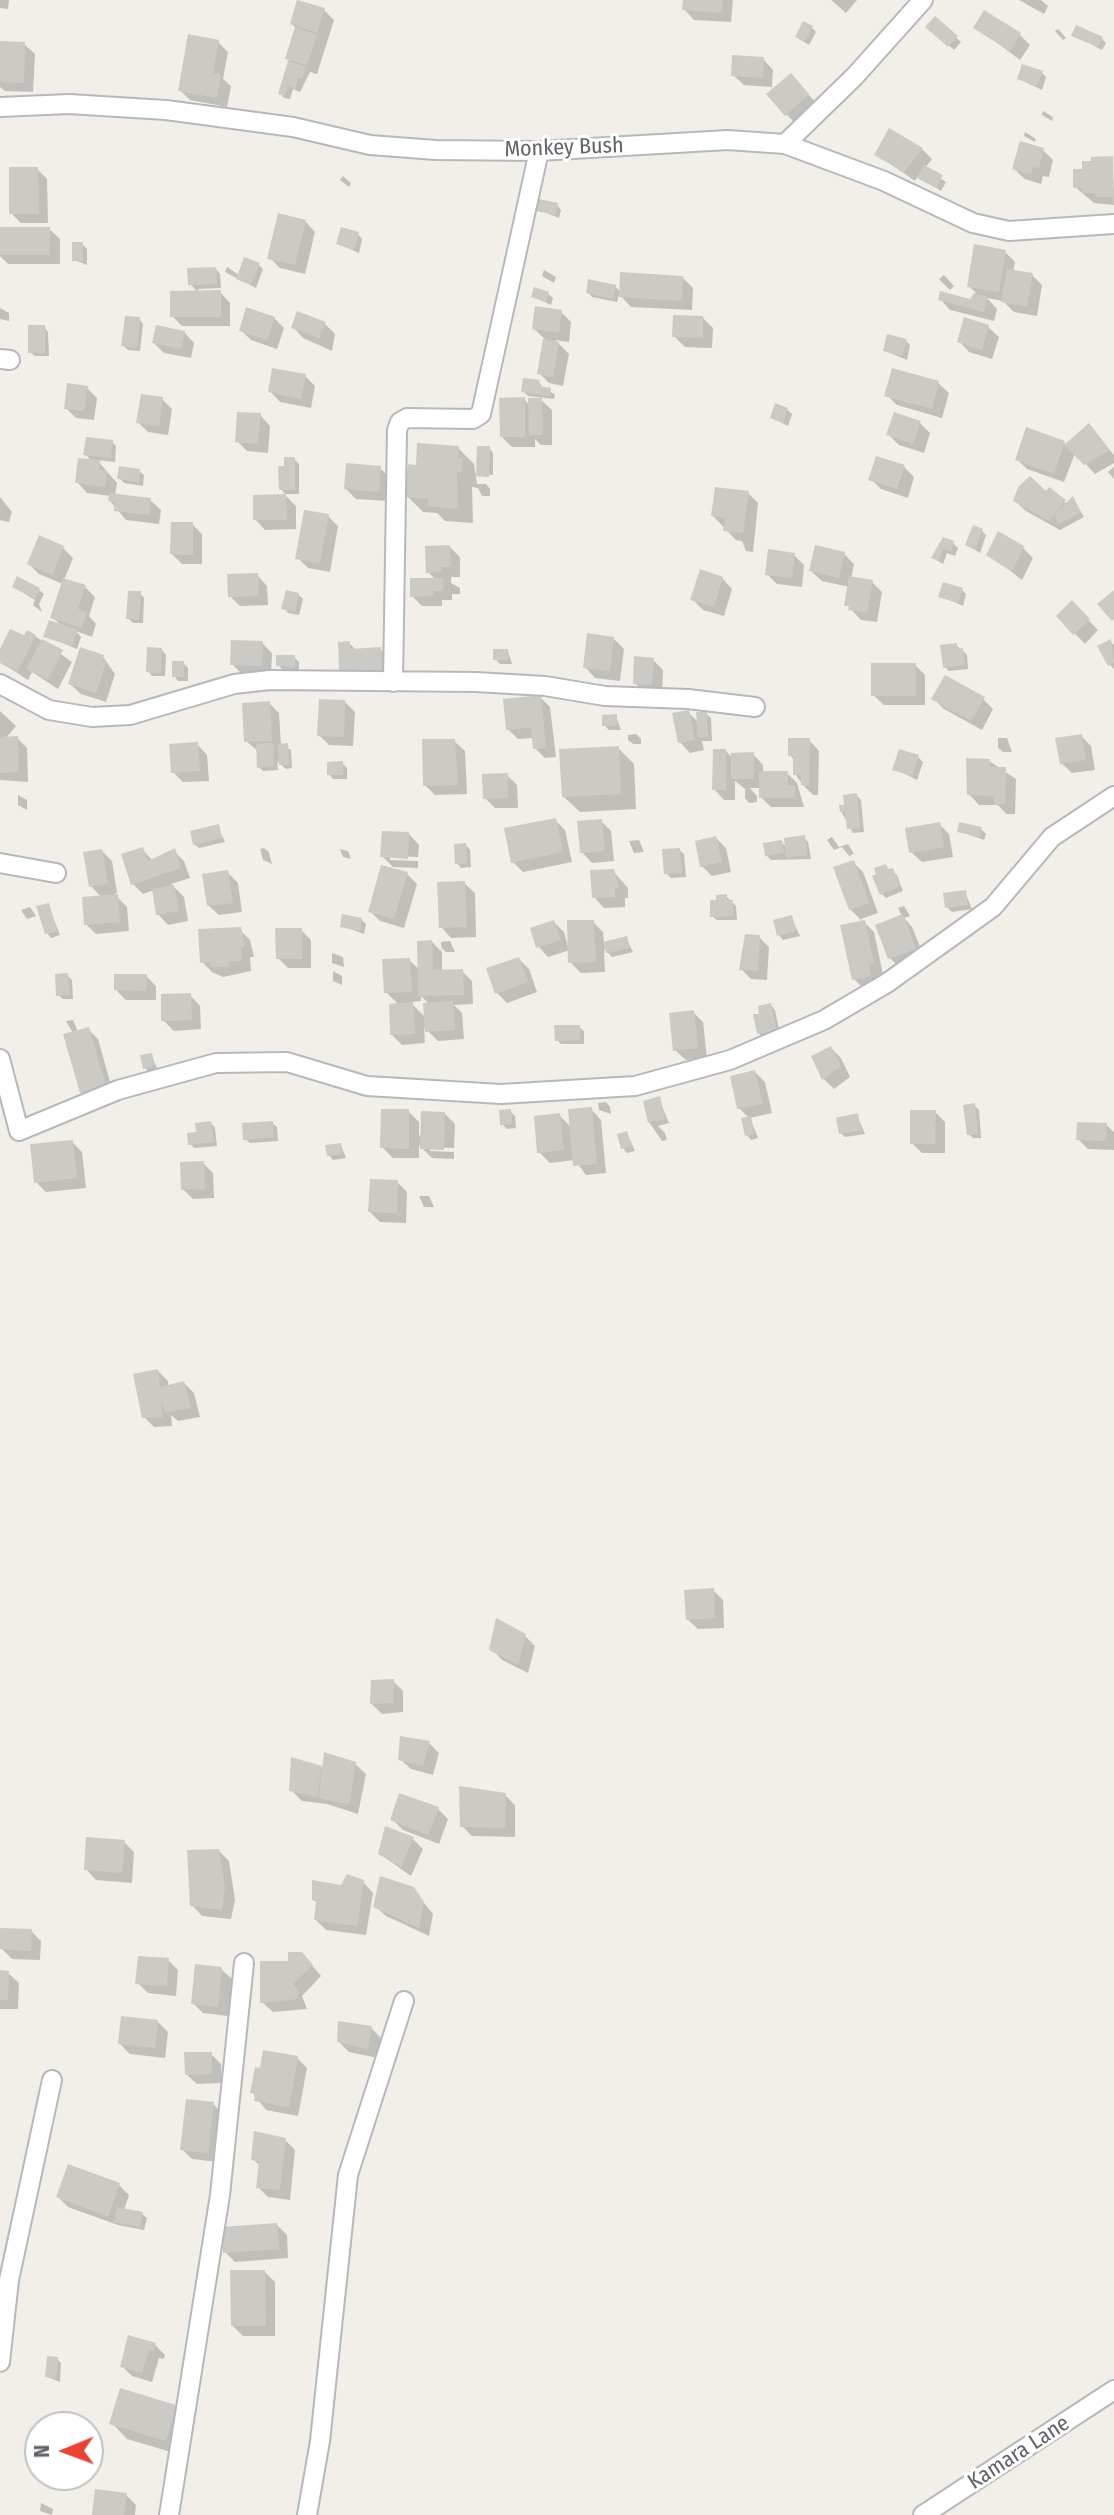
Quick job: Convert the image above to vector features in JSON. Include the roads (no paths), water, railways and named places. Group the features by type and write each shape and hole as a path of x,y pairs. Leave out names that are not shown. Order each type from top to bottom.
{"street":[{"path":"785,144 855,76 923,0"},
{"name":"Monkey Bush","path":"0,107 69,104 166,110 293,127 370,145 539,151 728,140 785,144 884,181 973,223 1009,231 1114,224"},
{"path":"393,682 397,430 407,418 473,419 481,414 539,151"},
{"path":"0,684 49,710 92,717 130,715 234,684 270,680 531,685 605,696 688,699 755,707"},
{"path":"0,1059 19,1131 118,1090 216,1063 287,1062 367,1086 501,1094 635,1086 730,1060 824,1020 887,983 993,907 1052,837 1114,796"},
{"path":"0,863 56,873"},
{"path":"169,2515 220,2195 244,1963"},
{"path":"307,2515 320,2441 348,2175 377,2095 404,2001"},
{"path":"0,2362 9,2280 52,2080"},
{"name":"Kamara Lane","path":"923,2515 1114,2390"}]}
